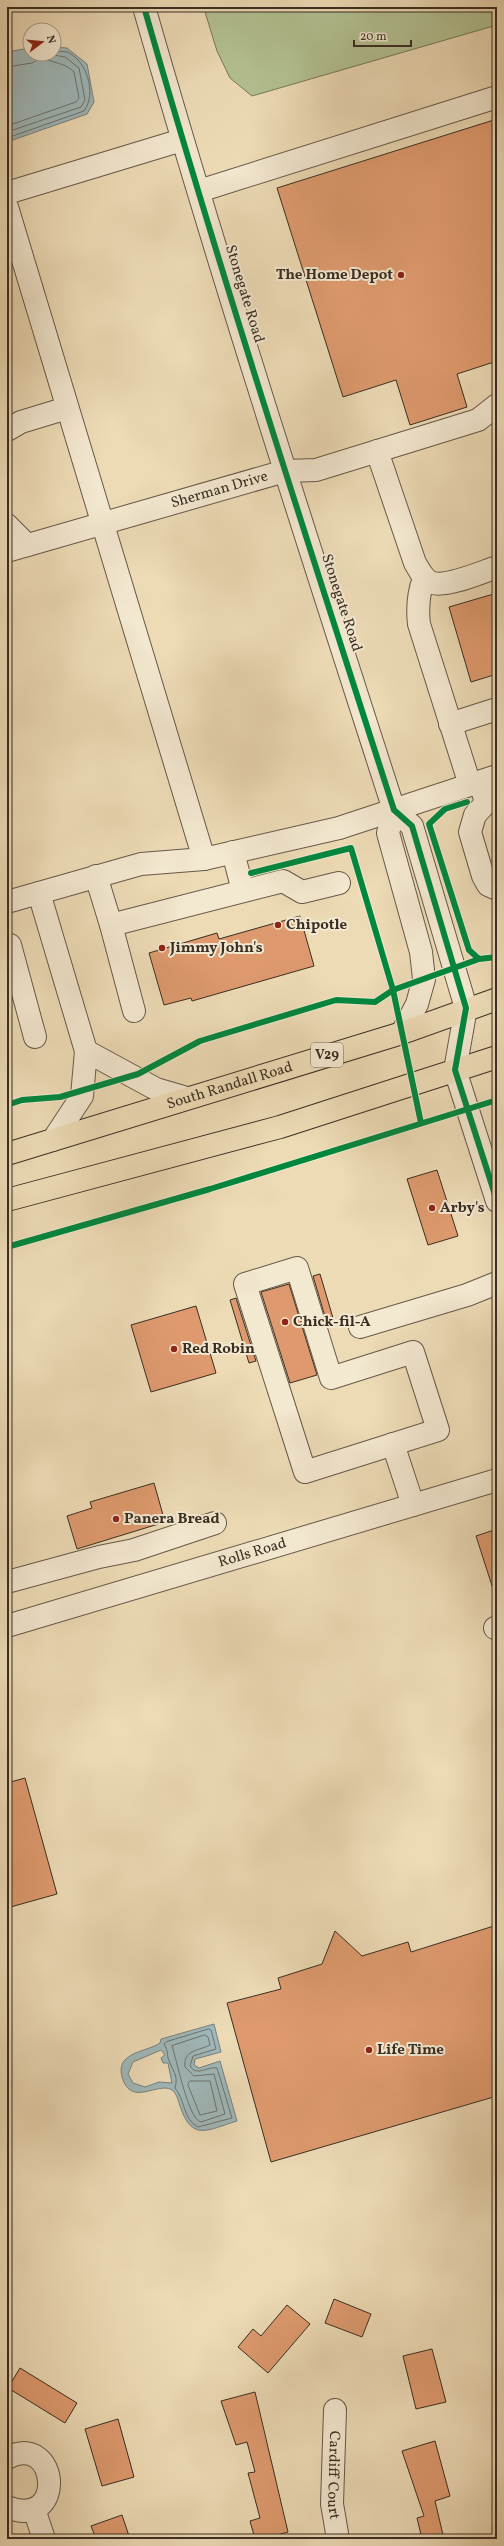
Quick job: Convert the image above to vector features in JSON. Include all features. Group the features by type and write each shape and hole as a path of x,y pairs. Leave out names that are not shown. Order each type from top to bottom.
{"main road":[{"name":"South Randall Road","path":"7,1154 402,1032 466,1008 497,999"},
{"path":"7,1200 280,1127 497,1057"}],"street":[{"name":"Stonegate Road","path":"144,7 182,140 285,471 394,810"},
{"path":"198,191 497,97"},
{"path":"7,193 182,140"},
{"path":"7,206 101,522 204,859"},
{"name":"Sherman Drive","path":"7,551 101,522 285,471 316,470 478,420 497,405"},
{"path":"7,430 21,422 67,408"},
{"path":"377,451 415,563 424,578 434,584 447,582 497,567"},
{"path":"7,525 27,545"},
{"path":"424,578 417,605 419,624 450,724 482,781 491,805 475,815 470,832 483,876 488,885 497,889"},
{"path":"450,724 497,709"},
{"path":"7,902 141,864 204,859 339,828 482,781"},
{"path":"394,810 412,826 466,1008 455,1070 497,1201"},
{"path":"394,810 388,832 422,952 424,978 418,1004 402,1032"},
{"path":"233,852 243,891"},
{"path":"96,876 134,1011"},
{"path":"111,925 283,881 302,892 339,883"},
{"path":"39,893 86,1051 82,1096 53,1140"},
{"path":"7,945 10,945 35,1037"},
{"path":"86,1051 156,1089 187,1098"},
{"path":"297,1268 332,1378 413,1352 438,1430 393,1444 305,1472 245,1284 297,1268"},
{"path":"360,1327 467,1295 497,1283"},
{"path":"393,1444 413,1505"},
{"name":"Rolls Road","path":"7,1626 497,1480"},
{"path":"7,1582 99,1557 134,1550 215,1523"},
{"name":"Cardiff Court","path":"335,2410 332,2504 338,2539"},
{"path":"7,2458 23,2454 32,2456 46,2468 50,2477 47,2496 34,2509 25,2511 7,2507"},
{"path":"34,2509 44,2539"}],"green space":[{"path":"206,7 497,7 497,25 252,96 230,78 217,51 205,12"}],"water":[{"path":"62,48 67,48 87,64 94,102 87,114 7,142 7,52 22,49 22,62 62,62"},
{"path":"214,2024 221,2052 195,2059 194,2065 199,2068 220,2061 237,2121 209,2130 195,2129 190,2125 185,2117 176,2095 172,2090 166,2088 138,2092 132,2091 126,2086 122,2077 121,2069 123,2062 134,2054 160,2043 161,2039","holes":["161,2050 165,2055 161,2058 163,2063 168,2063 172,2083 159,2082 145,2087 133,2083 128,2074 133,2062"]}],"building":[{"name":"The Home Depot","path":"497,119 497,361 457,374 467,407 410,425 396,380 343,397 277,188"},
{"path":"497,593 497,674 471,682 449,607"},
{"path":"300,916 314,966 192,1001 191,998 164,1005 149,953 217,933 219,939"},
{"name":"Arby's","path":"437,1170 458,1236 428,1245 407,1179"},
{"path":"320,1274 333,1318 326,1320 313,1276"},
{"path":"289,1284 317,1375 290,1383 261,1292"},
{"path":"236,1298 256,1361 249,1363 230,1300"},
{"name":"Red Robin","path":"196,1306 216,1373 151,1392 131,1325"},
{"name":"Panera Bread","path":"154,1483 165,1522 77,1549 67,1516 92,1508 90,1502"},
{"path":"497,1529 497,1591 494,1592 476,1536"},
{"path":"25,1778 57,1894 7,1908 7,1783"},
{"name":"Life Time","path":"497,1925 497,2096 271,2162 227,2003 281,1989 278,1978 322,1964 335,1931 362,1956 408,1942 411,1952"},
{"path":"334,2299 371,2314 362,2337 325,2323"},
{"path":"287,2305 310,2324 268,2373 238,2347 253,2329 261,2336"},
{"path":"432,2349 446,2402 416,2409 403,2356"},
{"path":"20,2368 77,2403 65,2423 8,2388"},
{"path":"255,2392 288,2532 262,2539 255,2539 250,2521 260,2518 248,2473 255,2472 247,2442 236,2445 221,2401"},
{"path":"118,2419 134,2477 102,2486 85,2429"},
{"path":"435,2441 450,2496 435,2501 444,2539 422,2539 417,2518 424,2516 402,2451"},
{"path":"122,2515 130,2539 96,2539 91,2526"}],"cycle path":[{"path":"144,7 203,208 329,610 394,810 412,826 466,1008 455,1070 497,1201"},
{"path":"467,802 445,809 429,824 469,950 479,959 497,957"},
{"path":"251,873 351,848 393,990 421,1123"},
{"path":"7,1105 22,1100 60,1097 138,1074 200,1041 336,1000 375,1002 393,990 479,959"},
{"path":"7,1247 210,1189 497,1100"}],"place":[{"name":"The Home Depot","path":"401,275"},
{"name":"Chipotle","path":"278,925"},
{"name":"Jimmy John's","path":"162,948"},
{"name":"Arby's","path":"432,1208"},
{"name":"Chick-fil-A","path":"285,1322"},
{"name":"Red Robin","path":"174,1349"},
{"name":"Panera Bread","path":"116,1519"},
{"name":"Life Time","path":"369,2050"}]}
